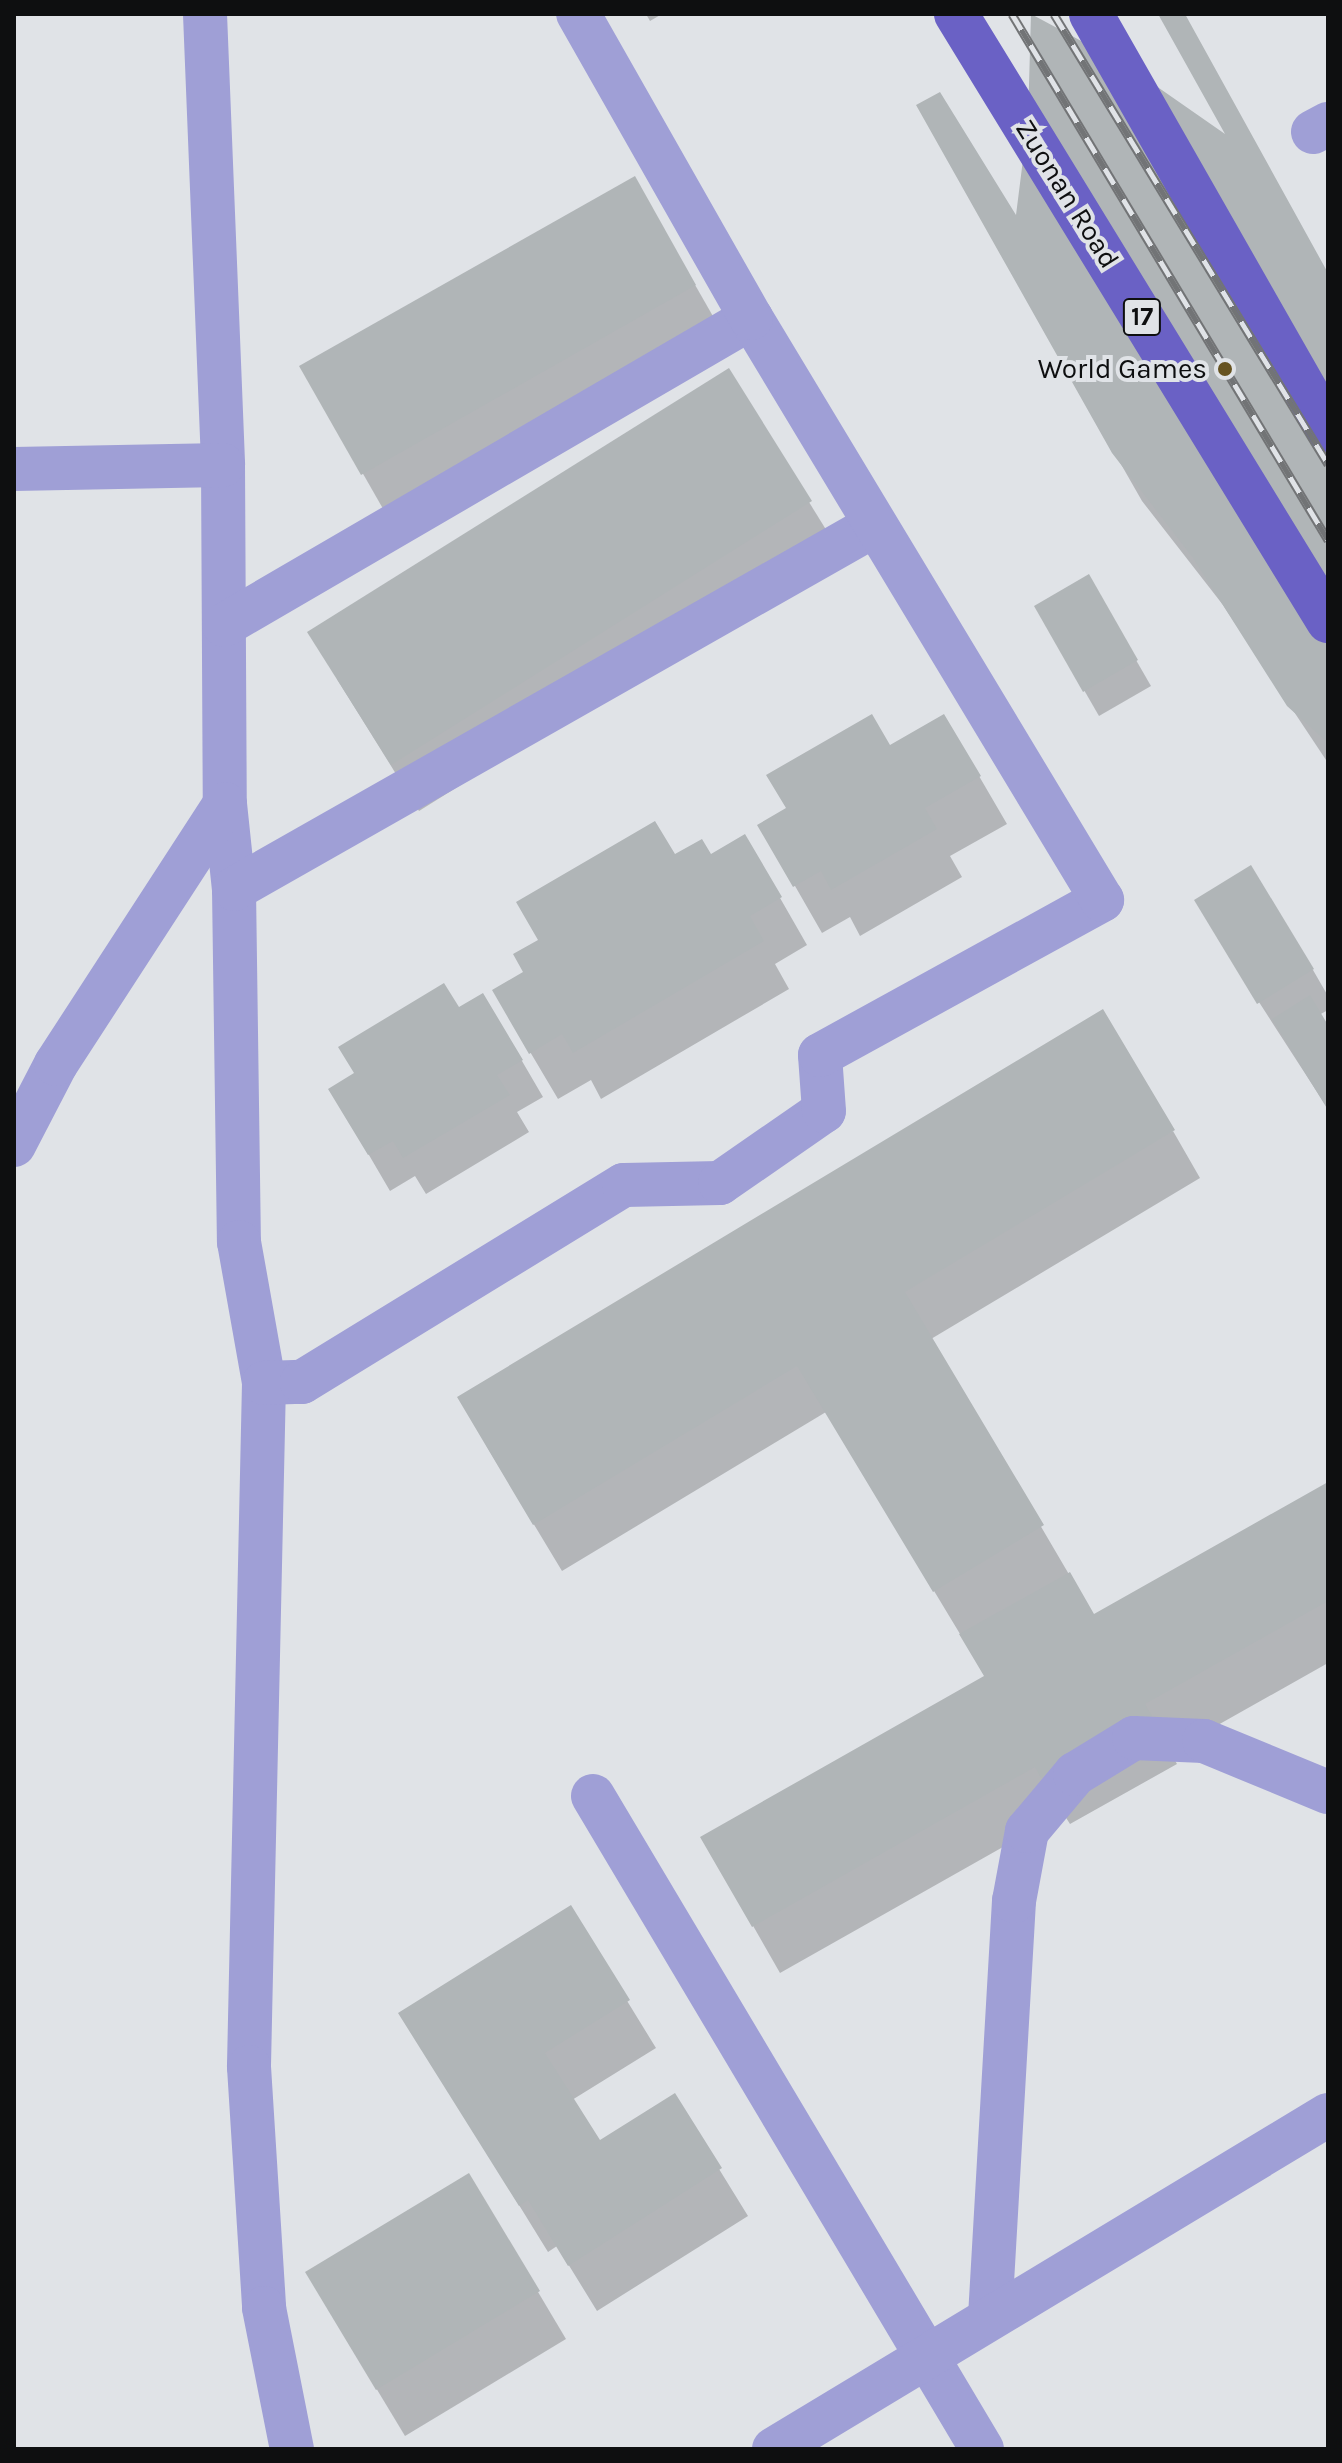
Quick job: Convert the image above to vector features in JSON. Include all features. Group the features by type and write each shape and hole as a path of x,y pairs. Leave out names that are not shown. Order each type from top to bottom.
{"main road":[{"name":"Zuonan Road","path":"956,14 1328,621"},
{"path":"1091,14 1328,430"}],"lane":[{"path":"205,14 223,465 225,804 234,889 239,1242 264,1383 249,2067 264,2308 292,2449"},
{"path":"264,1383 302,1382 624,1185 720,1183 824,1111 820,1055 1102,900 751,318 578,14"},
{"path":"224,625 751,318"},
{"path":"14,469 223,465"},
{"path":"234,889 875,525"},
{"path":"14,1145 56,1064 225,804"},
{"path":"990,2317 1014,1901 1027,1831 1075,1774 1134,1738 1204,1741 1328,1792"},
{"path":"593,1796 982,2449"},
{"path":"774,2449 1328,2115"}],"building":[{"path":"1031,14 1126,65 1225,134 1158,14 1185,14 1328,273 1328,743 1287,706 1193,558 1112,453 916,105 940,92 1016,215 1028,120"},
{"path":"635,176 696,285 361,475 299,366"},
{"path":"729,368 812,501 391,765 307,632"},
{"path":"1089,574 1138,660 1083,692 1034,606"},
{"path":"872,714 890,745 944,714 981,776 925,808 937,829 831,890 821,871 793,887 757,825 786,808 766,775"},
{"path":"655,821 675,854 702,839 711,854 745,834 782,897 750,916 764,941 573,1053 562,1034 529,1054 492,990 523,972 513,954 538,940 516,902"},
{"path":"1251,865 1314,969 1257,1004 1194,900"},
{"path":"444,983 459,1007 483,993 523,1060 497,1075 510,1095 403,1158 393,1141 368,1155 328,1089 354,1073 338,1047"},
{"path":"1310,995 1328,1025 1328,1110 1272,1019"},
{"path":"1103,1009 1175,1130 905,1292 1044,1525 933,1592 797,1366 533,1525 457,1397"},
{"path":"1328,1482 1328,1601 1145,1704 1152,1716 1041,1778 1035,1767 752,1927 700,1837 984,1676 959,1634 1070,1572 1094,1614"},
{"path":"571,1905 630,2000 545,2053 600,2140 675,2093 722,2168 568,2266 528,2200 519,2206 398,2013"},
{"path":"469,2173 540,2291 376,2390 305,2272"}],"railway":[{"path":"1012,14 1328,540"},
{"path":"1054,14 1328,464"}],"place":[{"name":"World Games","path":"1225,369"}]}
